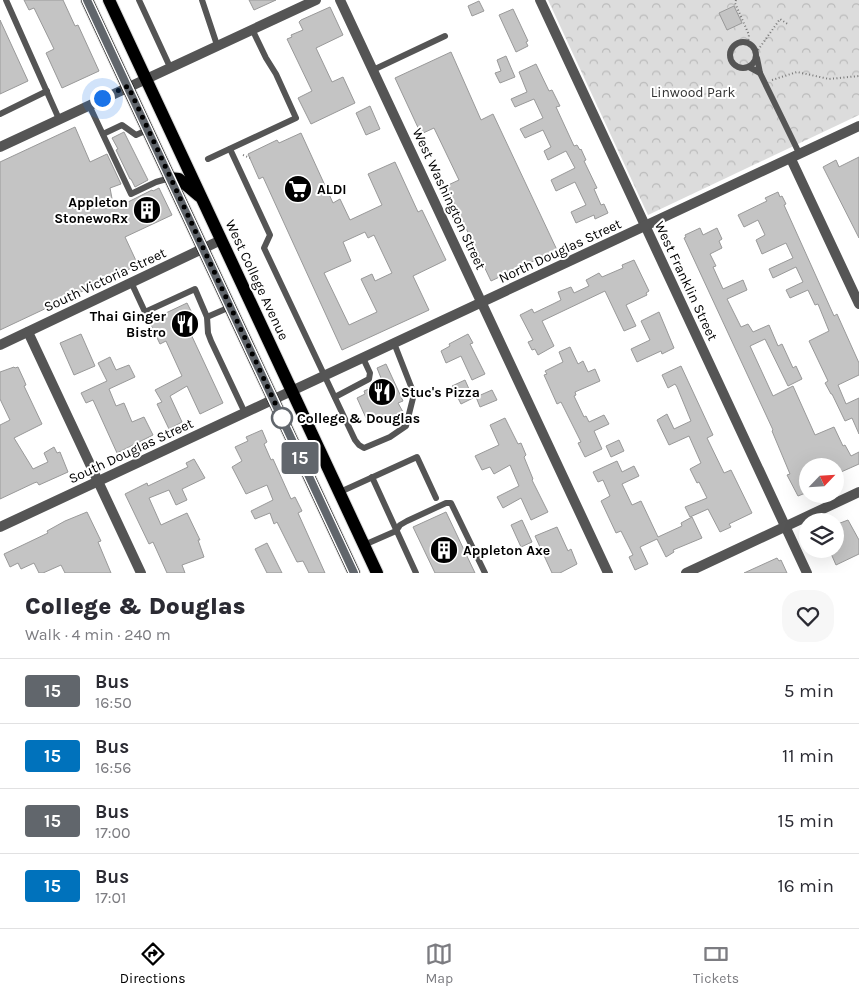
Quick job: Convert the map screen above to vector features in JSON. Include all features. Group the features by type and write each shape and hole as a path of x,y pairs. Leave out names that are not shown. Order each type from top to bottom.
{"main road":[{"name":"West College Avenue","path":"87,0 137,82 202,200 377,573"},
{"name":"West College Avenue","path":"109,0 137,82 148,130 354,573"},
{"path":"170,178 179,179 202,200"}],"street":[{"path":"0,147 316,0"},
{"name":"West Washington Street","path":"340,0 608,573"},
{"name":"West Franklin Street","path":"540,0 807,573"},
{"name":"North Douglas Street","path":"273,400 859,126"},
{"path":"795,157 859,304"},
{"name":"South Victoria Street","path":"0,345 221,240"},
{"path":"28,332 141,573"},
{"name":"South Douglas Street","path":"0,527 273,400"},
{"path":"686,573 859,492"}],"lane":[{"path":"6,0 59,119"},
{"path":"139,0 170,67"},
{"path":"202,0 217,45"},
{"path":"208,159 296,118 276,74 252,29"},
{"path":"373,70 445,36"},
{"path":"756,54 753,64 749,67 741,68 733,63 730,55 732,47 744,41 755,48 760,73 795,157"},
{"path":"749,67 760,73"},
{"path":"0,114 47,91"},
{"path":"89,104 130,194 170,178"},
{"path":"103,134 122,125 136,135 148,130"},
{"path":"230,149 270,235 264,248 355,440 361,446 368,447 404,430 406,426 414,394 394,343"},
{"path":"131,282 146,312 195,289 207,317 208,334 245,413"},
{"path":"207,317 230,307"},
{"path":"335,397 369,379 370,373 363,358"},
{"path":"340,492 417,457 436,498"},
{"path":"372,477 416,573"},
{"path":"364,546 396,531 400,525 407,521 446,503 451,503 485,573"}],"path":[{"path":"736,0 735,3 749,35 748,42"},
{"path":"756,54 780,18 789,25"},
{"path":"765,83 797,72 829,79 859,76"}],"green space":[{"name":"Linwood Park","path":"548,0 859,0 859,115 648,215"}],"building":[{"path":"24,0 63,0 75,26 78,25 99,71 62,88 46,53 54,49 34,8 29,10"},
{"path":"249,0 276,0 254,10"},
{"path":"479,1 484,11 472,16 468,6"},
{"path":"734,6 742,23 727,30 719,13"},
{"path":"330,7 343,35 316,48 332,82 343,77 355,103 311,124 298,98 312,91 287,39 292,37 291,35 303,30 299,22 301,20"},
{"path":"513,9 528,41 526,42 528,46 516,52 499,15"},
{"path":"0,20 28,81 0,94"},
{"path":"451,52 481,120 493,114 557,250 491,281 446,186 459,180 434,128 421,134 395,78"},
{"path":"506,56 515,77 500,83 495,73 501,71 497,60"},
{"path":"536,64 549,91 552,90 560,106 556,107 574,146 577,145 581,149 586,160 584,161 597,188 594,189 601,205 604,204 608,213 595,219 594,215 576,223 571,212 586,205 575,182 556,191 551,180 575,168 566,151 548,160 544,151 551,147 543,130 525,138 520,129 543,118 534,99 515,107 511,99 527,92 519,72"},
{"path":"370,106 380,129 366,135 356,113"},
{"path":"75,127 90,162 107,154 121,184 110,188 114,209 159,188 172,215 125,237 138,265 0,330 0,162"},
{"path":"124,132 148,180 135,187 112,138"},
{"path":"301,133 333,203 340,199 350,220 382,205 368,174 395,162 418,212 422,210 446,260 413,276 429,310 342,350 263,177 259,179 248,154 277,140 279,143","holes":["365,232 368,238 374,235 392,273 375,281 372,274 361,279 377,312 349,325 324,273 351,261 343,242"]},
{"path":"859,157 859,238 823,167 836,160 839,167"},
{"path":"778,192 786,204 784,205 834,316 837,314 859,363 859,375 838,385 846,404 859,398 859,434 852,418 845,421 825,383 828,381 809,341 829,331 818,304 815,305 808,290 790,298 786,290 803,282 796,267 773,278 769,269 793,258 786,243 762,254 756,240 765,235 758,220 744,227 738,215 767,201 765,198"},
{"path":"700,228 703,235 717,228 722,239 719,241 722,248 710,254 716,266 713,267 723,289 743,280 747,290 727,299 741,327 748,324 753,332 769,325 778,346 782,344 793,368 796,366 802,379 788,386 765,339 750,346 773,396 793,386 815,435 834,427 843,446 845,445 851,456 859,452 859,464 844,471 844,458 799,458 798,496 787,475 790,474 773,430 684,238 686,237 685,235"},
{"path":"634,260 649,291 646,293 647,295 626,305 636,326 624,331 605,291 542,321 554,346 538,355 535,349 532,350 528,342 533,340 520,315 532,309 534,313 553,304 561,300 558,292 571,287 574,293 589,286 586,280 599,273 602,277 623,268 622,265"},
{"path":"187,303 198,325 189,330 223,403 200,414 187,386 170,396 182,422 169,429 157,404 162,402 155,390 182,376 166,341 160,344 149,321"},
{"path":"659,312 674,348 662,354 661,351 637,362 631,349 650,340 641,321"},
{"path":"81,334 95,366 74,375 60,343"},
{"path":"468,334 473,343 470,344 485,374 472,380 461,356 446,363 441,351 450,346 449,344"},
{"path":"570,347 578,364 583,361 588,372 595,369 600,381 575,392 576,395 574,396 584,417 586,416 589,422 604,415 609,424 594,431 602,449 585,457 578,443 581,442 561,402 557,404 544,375 547,374 545,371 563,362 559,352"},
{"path":"110,357 116,370 129,365 135,377 109,389 116,406 124,403 132,422 144,417 153,435 117,453 93,400 86,403 81,393 107,381 98,363"},
{"name":"Stuc's Pizza","path":"386,364 403,401 398,403 403,412 379,423 375,414 366,418 357,398 365,394 364,391 383,383 377,368"},
{"path":"681,366 713,435 707,438 724,473 731,470 752,513 729,524 731,527 720,532 708,509 690,517 685,507 707,498 690,469 701,463 689,436 669,445 657,420 667,414 674,429 691,421 677,387 675,384 668,388 662,375"},
{"path":"18,367 26,385 24,386 42,424 14,438 33,469 48,462 44,453 54,447 57,453 60,452 68,472 39,485 37,482 34,483 0,499 0,425 10,420 0,399 0,372"},
{"path":"465,380 473,398 461,404 452,386"},
{"path":"492,390 497,400 480,407 476,397"},
{"path":"505,418 518,444 521,443 532,480 548,512 531,520 521,498 503,508 497,497 519,486 510,465 494,474 490,467 482,470 475,456 499,445 490,425"},
{"path":"262,430 267,442 264,444 271,460 273,459 291,499 295,497 302,511 298,513 325,573 309,573 303,561 297,562 277,522 274,524 270,513 255,519 251,511 273,500 267,485 246,494 232,467 242,461 235,447 248,441 246,437"},
{"path":"619,440 624,451 611,457 606,446"},
{"path":"194,459 205,478 182,489 187,500 176,505 169,490 149,498 161,525 187,513 200,540 198,540 204,557 182,565 185,573 167,573 153,542 149,544 125,494 147,483 148,486 188,467 186,463"},
{"path":"617,461 622,472 634,466 639,476 622,484 632,505 641,501 658,537 682,526 681,523 692,517 702,538 673,550 674,552 666,557 657,539 640,547 648,564 635,570 629,557 633,555 621,531 616,533 601,501 610,496 603,480 598,482 593,472"},
{"path":"87,512 101,541 98,542 111,573 65,573 61,565 39,573 34,563 21,569 18,563 10,567 4,554 48,533 47,531 65,521"},
{"name":"Appleton Axe","path":"446,512 475,573 435,573 413,527"},
{"path":"522,520 532,542 521,547 511,525"},
{"path":"848,520 859,540 859,554 836,565 833,558 844,558 844,522"},
{"path":"557,527 568,551 571,549 577,564 560,573 552,573 535,536"},
{"path":"267,543 282,573 267,573 255,549"},
{"path":"777,558 779,561 781,560 787,573 744,573"}],"bus line":[{"name":"15","path":"87,0 354,573"}],"place":[{"name":"ALDI","path":"298,189"},
{"name":"Appleton StonewoRx","path":"147,210"},
{"name":"Thai Ginger Bistro","path":"185,324"},
{"name":"Stuc's Pizza","path":"382,392"},
{"name":"College & Douglas","path":"282,418"},
{"name":"Appleton Axe","path":"444,550"}],"route":[{"path":"102,98 128,86 282,418"}]}
